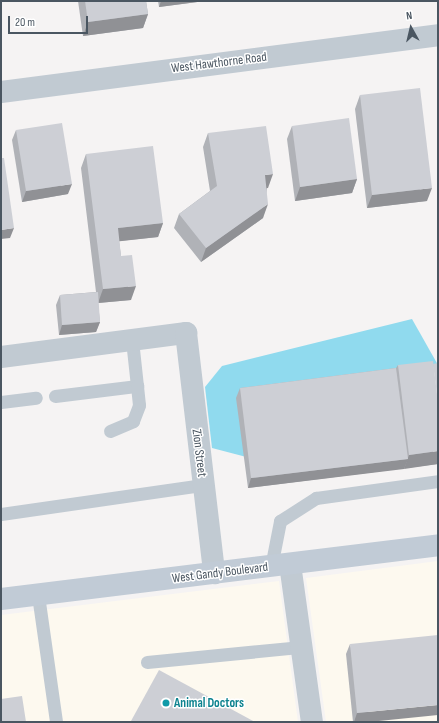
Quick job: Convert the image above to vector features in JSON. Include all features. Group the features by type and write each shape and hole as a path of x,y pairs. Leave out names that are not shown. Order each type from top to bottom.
{"main road":[{"name":"West Gandy Boulevard","path":"1,599 438,546"}],"street":[{"name":"West Hawthorne Road","path":"1,92 438,35"},
{"name":"Zion Street","path":"132,340 186,333 214,573"},
{"path":"1,357 132,340"},
{"path":"281,565 302,647 312,722"}],"lane":[{"path":"110,431 133,421 138,405 132,340"},
{"path":"55,396 137,386"},
{"path":"1,402 36,398"},
{"path":"281,565 280,521 316,498 438,481"},
{"path":"1,514 203,486"},
{"path":"38,595 56,722"},
{"path":"147,662 302,647"}],"shaded area":[{"path":"438,561 438,722 326,722 306,578"},
{"path":"279,581 298,722 1,722 1,615"}],"water":[{"path":"412,319 438,365 254,459 212,448 205,387 222,366"}],"building":[{"path":"85,1 146,1 148,14 88,22"},
{"path":"420,88 432,188 372,195 360,95"},
{"path":"349,118 357,179 300,187 292,126"},
{"path":"62,123 72,184 26,191 16,130"},
{"path":"266,126 273,174 265,175 268,204 206,248 179,214 217,186 208,133"},
{"path":"153,146 163,223 118,228 121,256 132,255 136,286 103,289 86,154"},
{"path":"1,158 4,158 14,228 1,230"},
{"path":"98,292 100,322 62,325 60,295"},
{"path":"433,361 438,402 438,451 409,455 398,365"},
{"path":"438,363 438,402 433,364"},
{"path":"396,368 408,459 251,478 240,388"},
{"path":"438,635 438,705 357,713 350,644"},
{"path":"159,670 255,722 131,721"},
{"path":"22,696 26,722 1,722 1,699"}],"place":[{"name":"Animal Doctors","path":"166,703"}]}
